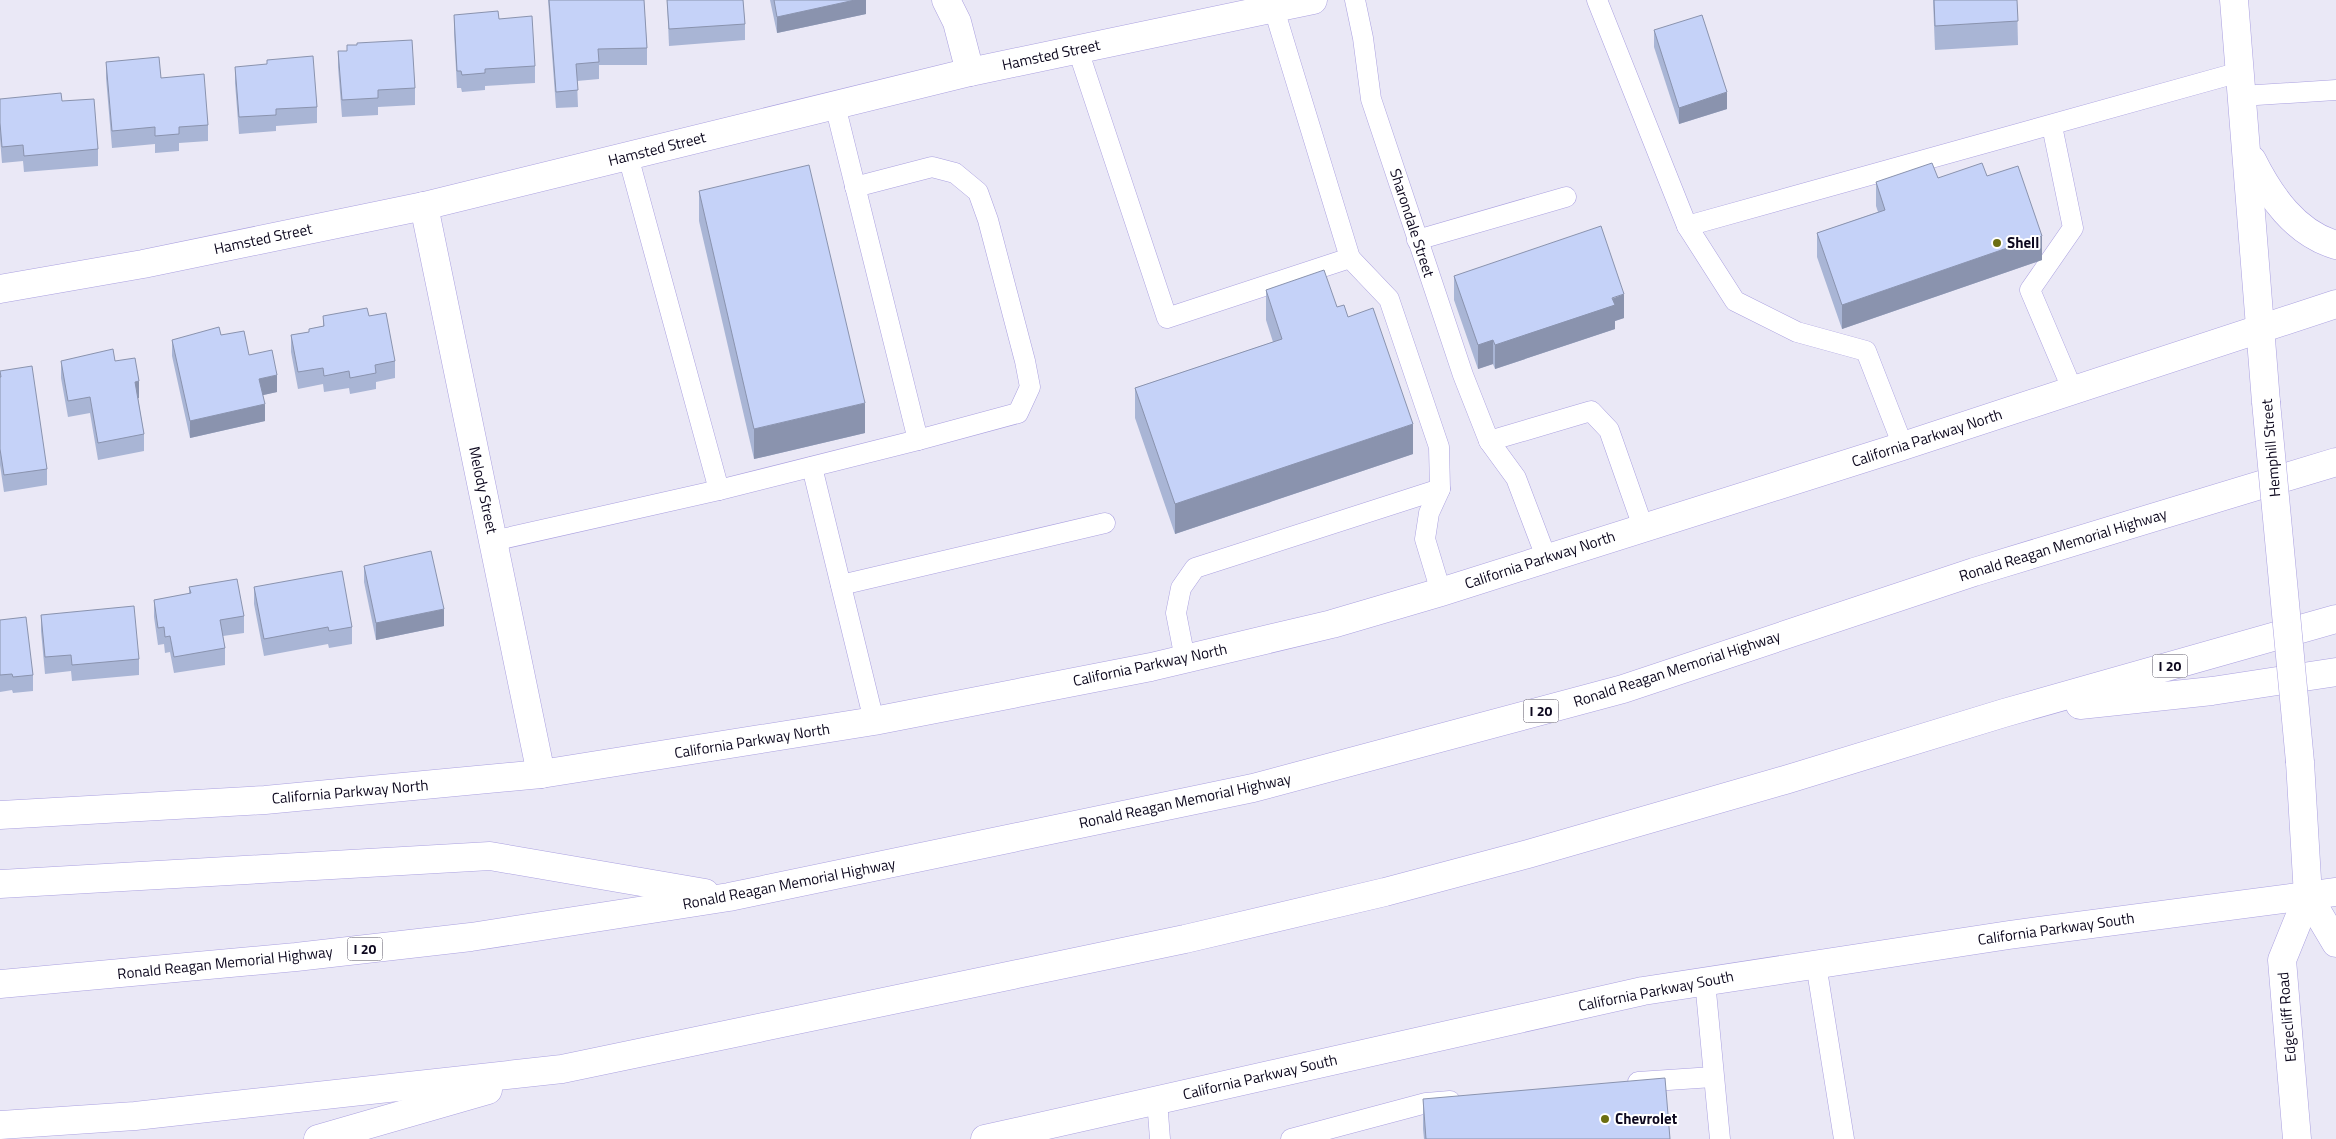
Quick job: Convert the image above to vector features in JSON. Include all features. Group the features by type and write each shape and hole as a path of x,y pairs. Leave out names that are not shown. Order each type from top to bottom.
{"main road":[{"path":"946,0 957,22 970,72"},
{"name":"Hamsted Street","path":"0,289 142,264 424,206 970,72 1313,0"},
{"name":"Hemphill Street","path":"2234,0 2266,402 2300,762 2308,896"},
{"path":"2246,146 2267,190 2284,211 2303,228 2326,242 2336,245"},
{"name":"Melody Street","path":"424,206 541,774"},
{"name":"California Parkway North","path":"0,815 265,800 541,774 874,721 1185,659 1332,624 1441,592 1546,557 1903,446 2336,304"},
{"name":"Ronald Reagan Memorial Highway","path":"0,984 296,957 471,937 729,898 1253,788 1614,692 1974,572 2336,462"},
{"name":"I 20","path":"0,1125 135,1116 562,1069 1175,941 1385,892 1528,854 1747,791 2004,713 2336,619"},
{"path":"2004,713 2212,691 2336,672"},
{"path":"0,884 490,856 729,898"},
{"name":"California Parkway South","path":"985,1139 1643,991 1816,964 2336,892"},
{"path":"2308,896 2336,943"},
{"name":"Edgecliff Road","path":"2297,1139 2282,960 2308,896"},
{"path":"318,1139 562,1069"}],"lane":[{"name":"Sharondale Street","path":"1355,0 1363,38 1371,99 1463,376 1489,441 1516,478 1546,557"},
{"path":"1597,0 1688,226 1735,302 1798,332 1866,351 1903,446"},
{"path":"1274,9 1350,258 1389,299 1439,447 1440,489 1429,513 1425,539 1441,592"},
{"path":"1078,50 1167,318 1350,258"},
{"path":"1688,226 2052,126 2241,84 2336,90"},
{"path":"835,105 918,440"},
{"path":"2052,126 2073,228 2030,290 2073,391"},
{"path":"628,156 719,490"},
{"path":"493,540 719,490 1018,413 1030,387 1026,361 988,220 978,192 955,173 932,167 854,187"},
{"path":"1417,240 1566,197"},
{"path":"1489,441 1591,412 1609,430 1643,527"},
{"path":"812,467 874,721"},
{"path":"1185,659 1176,613 1181,588 1195,568 1440,489"},
{"path":"841,585 1105,523"},
{"path":"1816,964 1844,1139"},
{"path":"1704,981 1720,1139"},
{"path":"1618,1084 1714,1077"},
{"path":"1291,1139 1426,1104 1465,1099"},
{"path":"1157,1100 1160,1139"}],"building":[{"path":"549,0 644,0 647,48 598,49 599,62 576,64 578,90 556,92"},
{"path":"667,0 743,0 745,24 669,29"},
{"path":"774,0 855,0 777,17"},
{"path":"1934,0 2017,0 2018,21 1935,26"},
{"path":"498,11 499,19 532,16 535,66 485,69 485,73 462,75 461,71 457,71 454,15"},
{"path":"1702,15 1727,92 1679,108 1654,30"},
{"path":"412,40 415,88 378,90 378,98 342,100 338,51 347,51 347,45 357,45 357,43"},
{"path":"313,56 317,107 276,109 276,115 239,117 235,67 267,64 267,60"},
{"path":"159,57 161,78 204,74 208,125 179,127 179,134 155,136 155,127 112,131 106,62"},
{"path":"61,93 62,101 94,99 98,149 24,156 23,145 2,147 0,99"},
{"path":"1932,163 1938,178 1982,163 1987,176 2018,166 2042,236 1842,305 1817,233 1885,210 1876,182"},
{"path":"809,165 865,403 754,429 699,191"},
{"path":"1601,226 1624,294 1612,298 1615,305 1495,345 1493,340 1478,345 1454,276"},
{"path":"1324,270 1337,307 1344,305 1348,317 1373,308 1413,424 1175,504 1135,388 1282,339 1266,290"},
{"path":"367,308 369,316 386,313 395,361 375,365 376,373 350,378 349,371 324,376 323,368 298,372 291,335 309,332 309,329 324,326 323,316"},
{"path":"219,327 221,335 244,331 249,355 272,350 277,375 259,379 265,404 190,421 172,340"},
{"path":"113,349 115,361 135,358 139,381 135,382 144,434 98,443 90,397 68,401 61,361"},
{"path":"32,366 47,469 4,475 0,449 0,371"},
{"path":"431,551 444,609 376,623 364,566"},
{"path":"342,571 352,627 329,631 328,627 264,639 254,587"},
{"path":"237,579 244,616 220,620 225,648 174,657 170,636 165,637 164,627 158,628 154,600 191,593 189,587"},
{"path":"134,606 139,659 72,665 71,655 45,657 41,615"},
{"path":"26,617 33,675 13,677 12,674 0,675 0,620"},
{"path":"1665,1078 1670,1139 1426,1139 1423,1099"}],"place":[{"name":"Shell","path":"1997,243"},
{"name":"Chevrolet","path":"1605,1119"}]}
